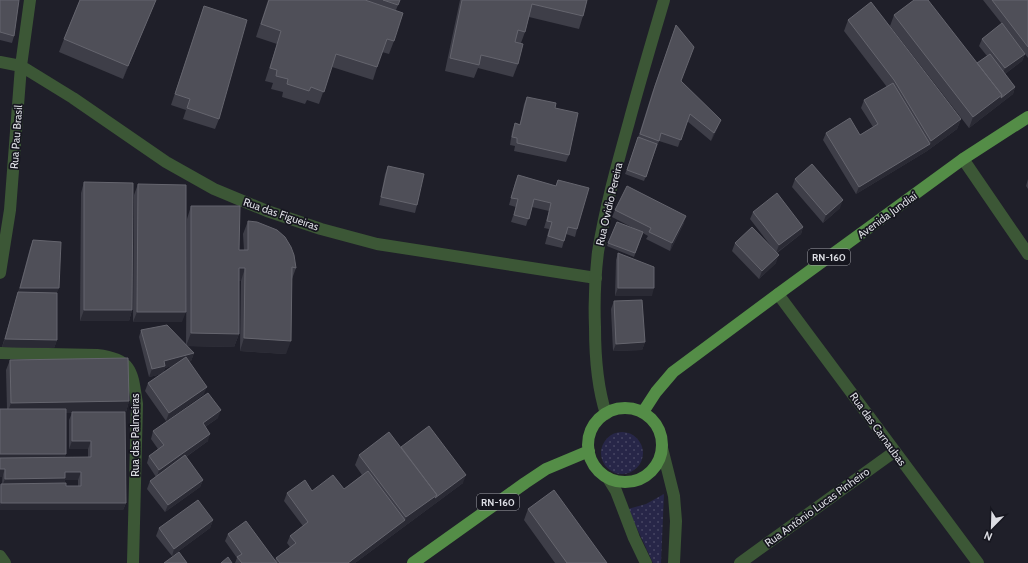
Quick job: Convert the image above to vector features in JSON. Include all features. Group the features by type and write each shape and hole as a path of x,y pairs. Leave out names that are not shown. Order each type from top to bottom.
{"main road":[{"name":"Avenida Jundiaí","path":"643,412 656,392 673,372 963,159 1028,117"},
{"path":"624,408 643,412 658,428 661,436 662,448 659,461 649,474 641,479 625,482 608,478 601,473 593,463 588,443 591,431 597,421 616,409 624,408"},
{"name":"RN-160","path":"413,563 546,469 589,451"}],"street":[{"name":"Rua Pau Brasil","path":"0,273 10,210 21,66 30,0"},
{"name":"Rua Ovidio Pereira","path":"606,414 598,384 595,346 594,316 598,252 611,187 664,0"},
{"name":"Rua das Figueiras","path":"0,62 21,66 73,98 166,162 214,189 266,211 376,244 596,278"},
{"path":"963,159 1028,254"},
{"name":"Rua das Carnaubas","path":"778,294 978,563"},
{"name":"Rua das Palmeiras","path":"0,353 107,356 122,362 130,372 134,382 136,404 133,563"},
{"path":"662,448 674,496 676,521 674,563"},
{"name":"Rua Antônio Lucas Pinheiro","path":"740,563 894,452"},
{"path":"608,478 616,491 634,538 646,563"},
{"path":"0,556 5,563"}],"shaded area":[{"path":"622,432 637,438 643,453 637,468 622,474 607,468 601,453 607,438"},
{"path":"664,494 661,563 653,563 628,509 646,504"}],"building":[{"path":"0,0 19,0 14,36 0,32"},
{"path":"80,0 156,0 128,66 64,39"},
{"path":"269,0 365,0 403,13 394,41 387,39 377,67 336,54 324,92 311,87 309,91 287,84 288,79 276,76 277,70 270,68 281,31 261,24"},
{"path":"383,0 400,0 398,5"},
{"path":"462,0 587,0 583,16 532,4 525,32 518,30 515,42 523,44 518,64 481,55 479,65 450,58"},
{"path":"914,0 928,0 1002,95 973,117 894,15"},
{"path":"992,0 1028,0 1028,47"},
{"path":"871,2 961,119 931,141 894,80 848,20"},
{"path":"204,6 247,20 219,119 187,108 190,99 175,94"},
{"path":"1002,23 1025,54 1005,68 982,39"},
{"path":"676,25 694,47 681,81 721,120 714,133 690,114 681,140 661,133 659,141 640,134"},
{"path":"990,54 1015,87 1001,98 1002,95 977,63"},
{"path":"893,83 930,144 859,187 826,133 850,118 860,135 878,124 864,100"},
{"path":"527,97 556,103 555,108 578,113 569,155 517,143 517,138 512,137 515,123 520,125"},
{"path":"638,137 657,144 646,177 627,170"},
{"path":"812,164 843,200 826,215 795,179"},
{"path":"388,166 424,174 417,205 381,197"},
{"path":"518,175 556,186 558,180 589,188 577,229 568,227 564,241 548,236 552,222 547,221 551,203 534,199 529,219 514,215 518,199 511,198"},
{"path":"84,182 133,183 132,310 84,310"},
{"path":"138,184 186,185 186,312 137,312"},
{"path":"627,186 686,216 672,243 649,232 651,228 615,210"},
{"path":"777,193 803,227 779,245 753,212"},
{"path":"191,206 240,206 239,250 248,250 248,221 257,222 277,230 285,237 294,255 296,268 292,267 291,341 244,338 245,268 239,268 239,334 191,333"},
{"path":"617,222 643,232 635,253 608,243"},
{"path":"752,227 779,255 762,271 735,243"},
{"path":"33,240 61,242 59,288 20,288"},
{"path":"618,253 654,267 654,288 618,288"},
{"path":"18,292 57,293 57,340 5,339"},
{"path":"642,300 645,342 616,344 614,301"},
{"path":"167,325 194,353 164,361 165,366 152,369 141,330"},
{"path":"186,357 207,387 169,413 148,383"},
{"path":"128,358 129,401 11,403 10,360"},
{"path":"208,393 221,410 203,423 210,434 159,470 149,456 164,445 153,431"},
{"path":"0,409 66,409 66,454 0,454"},
{"path":"72,412 125,412 126,503 1,503 1,484 66,483 66,486 81,486 81,472 65,472 65,478 5,479 5,469 0,469 0,458 91,457 91,441 72,441"},
{"path":"429,426 466,475 435,498 437,495 401,447"},
{"path":"389,432 437,495 406,517 359,455"},
{"path":"185,455 203,480 168,505 150,481"},
{"path":"368,471 405,520 348,563 280,563 276,558 296,543 290,536 308,522 287,493 305,480 312,491 333,475 344,489"},
{"path":"554,490 607,563 567,563 528,509"},
{"path":"198,500 213,520 174,549 159,528"},
{"path":"246,521 277,563 242,563 237,557 242,554 228,534"},
{"path":"179,552 187,563 164,563"},
{"path":"228,557 232,563 221,563"}]}
